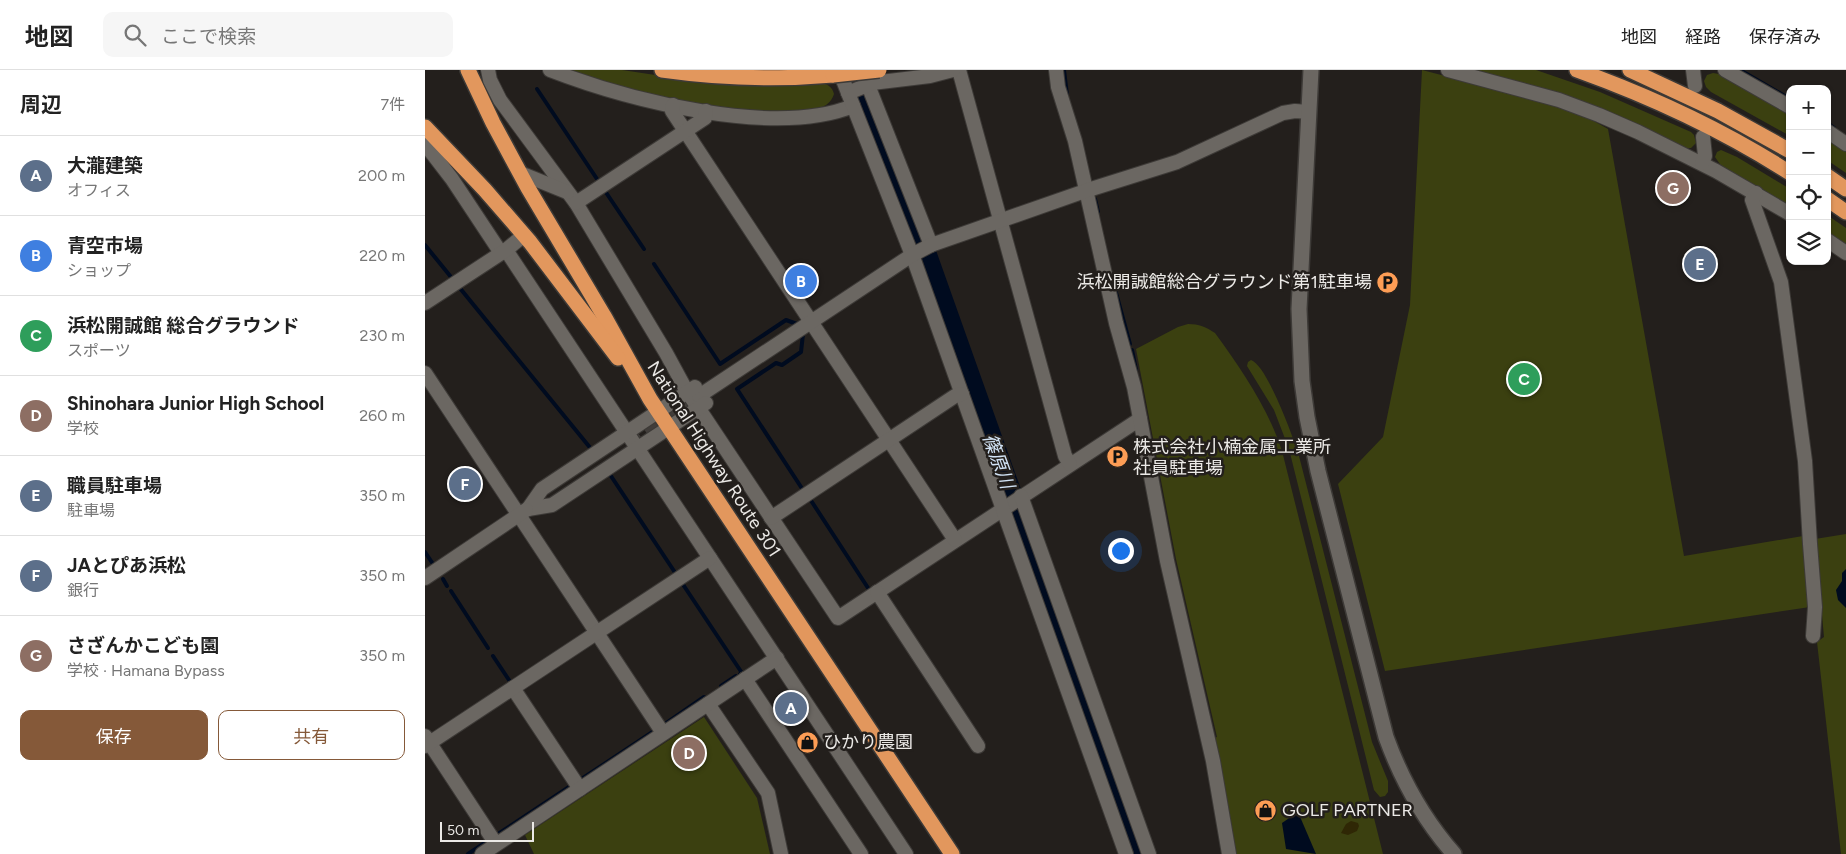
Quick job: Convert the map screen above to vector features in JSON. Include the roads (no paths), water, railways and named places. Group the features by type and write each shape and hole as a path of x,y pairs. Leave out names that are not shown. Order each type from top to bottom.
{"highway":[{"name":"National Highway Route 301","path":"469,70 520,173 604,316 650,399 952,854"},
{"path":"662,70 736,77 789,78 836,73 867,82"},
{"path":"1577,70 1641,94 1676,110 1744,146 1786,172"},
{"path":"1630,70 1719,111 1786,149"},
{"path":"425,127 485,190 523,235 650,399"},
{"path":"1831,179 1846,189"},
{"path":"1831,202 1846,212"}],"street":[{"path":"550,70 619,92 673,105 744,116 779,118 839,112 853,106 867,82"},
{"path":"836,73 867,82 930,76 953,70"},
{"path":"959,70 1065,456 1070,464"},
{"path":"1056,70 1058,87 1075,140 1087,190 1113,311 1131,375 1169,568 1213,762 1229,854"},
{"path":"1311,70 1299,318 1302,381 1310,435 1386,738 1410,793 1432,827 1455,854"},
{"path":"1448,70 1559,100 1638,132 1701,163 1786,212"},
{"path":"1693,70 1695,86"},
{"path":"1725,70 1786,105"},
{"path":"487,72 500,100 576,203 695,399 838,618 1140,419"},
{"path":"867,82 922,250 962,394 1013,502 1149,854"},
{"path":"673,105 671,111 806,325 889,440 955,540"},
{"path":"853,106 922,250"},
{"path":"576,203 705,118 706,111"},
{"path":"631,441 669,427 695,399 922,250 1087,190 1177,162 1283,114 1295,111 1309,112"},
{"path":"1831,134 1846,144"},
{"path":"1701,163 1705,156 1703,137"},
{"path":"425,144 503,251 777,658 906,854"},
{"path":"520,173 567,192"},
{"path":"1756,193 1752,200 1781,282 1805,460 1815,607 1813,636"},
{"path":"425,303 503,251 523,235"},
{"path":"1831,243 1846,253"},
{"path":"425,373 524,512 597,633 663,733"},
{"path":"771,518 955,396 962,394"},
{"path":"425,578 524,512 552,505 631,441 659,412 695,399"},
{"path":"1013,502 1126,854"},
{"path":"499,847 427,742 513,688 710,558"},
{"path":"877,592 978,746"},
{"path":"481,854 499,847 580,789 777,658"},
{"path":"745,679 861,854"},
{"path":"513,688 580,789"},
{"path":"708,704 768,793 781,854"}],"water":[{"path":"1846,569 1846,608 1838,600 1836,590 1842,581 1842,573"},
{"path":"1298,812 1316,854 1286,849 1282,823"}],"waterway":[{"name":"篠原川","path":"852,70 926,255 1139,854"},
{"path":"1064,70 1067,95"},
{"path":"1740,70 1786,97"},
{"path":"537,89 599,182"},
{"path":"605,191 644,249"},
{"path":"1095,199 1098,212"},
{"name":"篠原川","path":"915,245 920,242"},
{"path":"425,245 451,277"},
{"path":"654,264 720,364 786,320 799,323"},
{"path":"459,287 592,450"},
{"path":"1115,289 1130,344"},
{"path":"803,334 801,352 782,365 776,363 737,389 803,490"},
{"path":"1132,350 1136,370"},
{"path":"609,473 676,574"},
{"path":"810,499 870,591"},
{"path":"425,552 433,564"},
{"path":"443,579 447,586"},
{"path":"682,583 742,673 740,674"},
{"path":"451,591 488,648"},
{"path":"493,656 511,683"},
{"path":"721,686 736,676"},
{"path":"665,724 704,697"},
{"path":"580,780 654,731"},
{"path":"498,834 572,785"},
{"path":"468,854 486,842"}],"tunnel":[{"path":"628,443 699,396"}],"place":[{"name":"さざんかこども園","path":"1673,188"},
{"name":"職員駐車場","path":"1700,264"},
{"name":"青空市場","path":"801,281"},
{"name":"浜松開誠館総合グラウンド第1駐車場","path":"1388,282"},
{"name":"浜松開誠館 総合グラウンド","path":"1524,379"},
{"name":"株式会社小楠金属工業所 社員駐車場","path":"1117,457"},
{"name":"JAとぴあ浜松","path":"465,484"},
{"name":"大瀧建築","path":"791,708"},
{"name":"ひかり農園","path":"807,742"},
{"name":"Shinohara Junior High School","path":"689,753"},
{"name":"GOLF PARTNER","path":"1266,810"}]}
